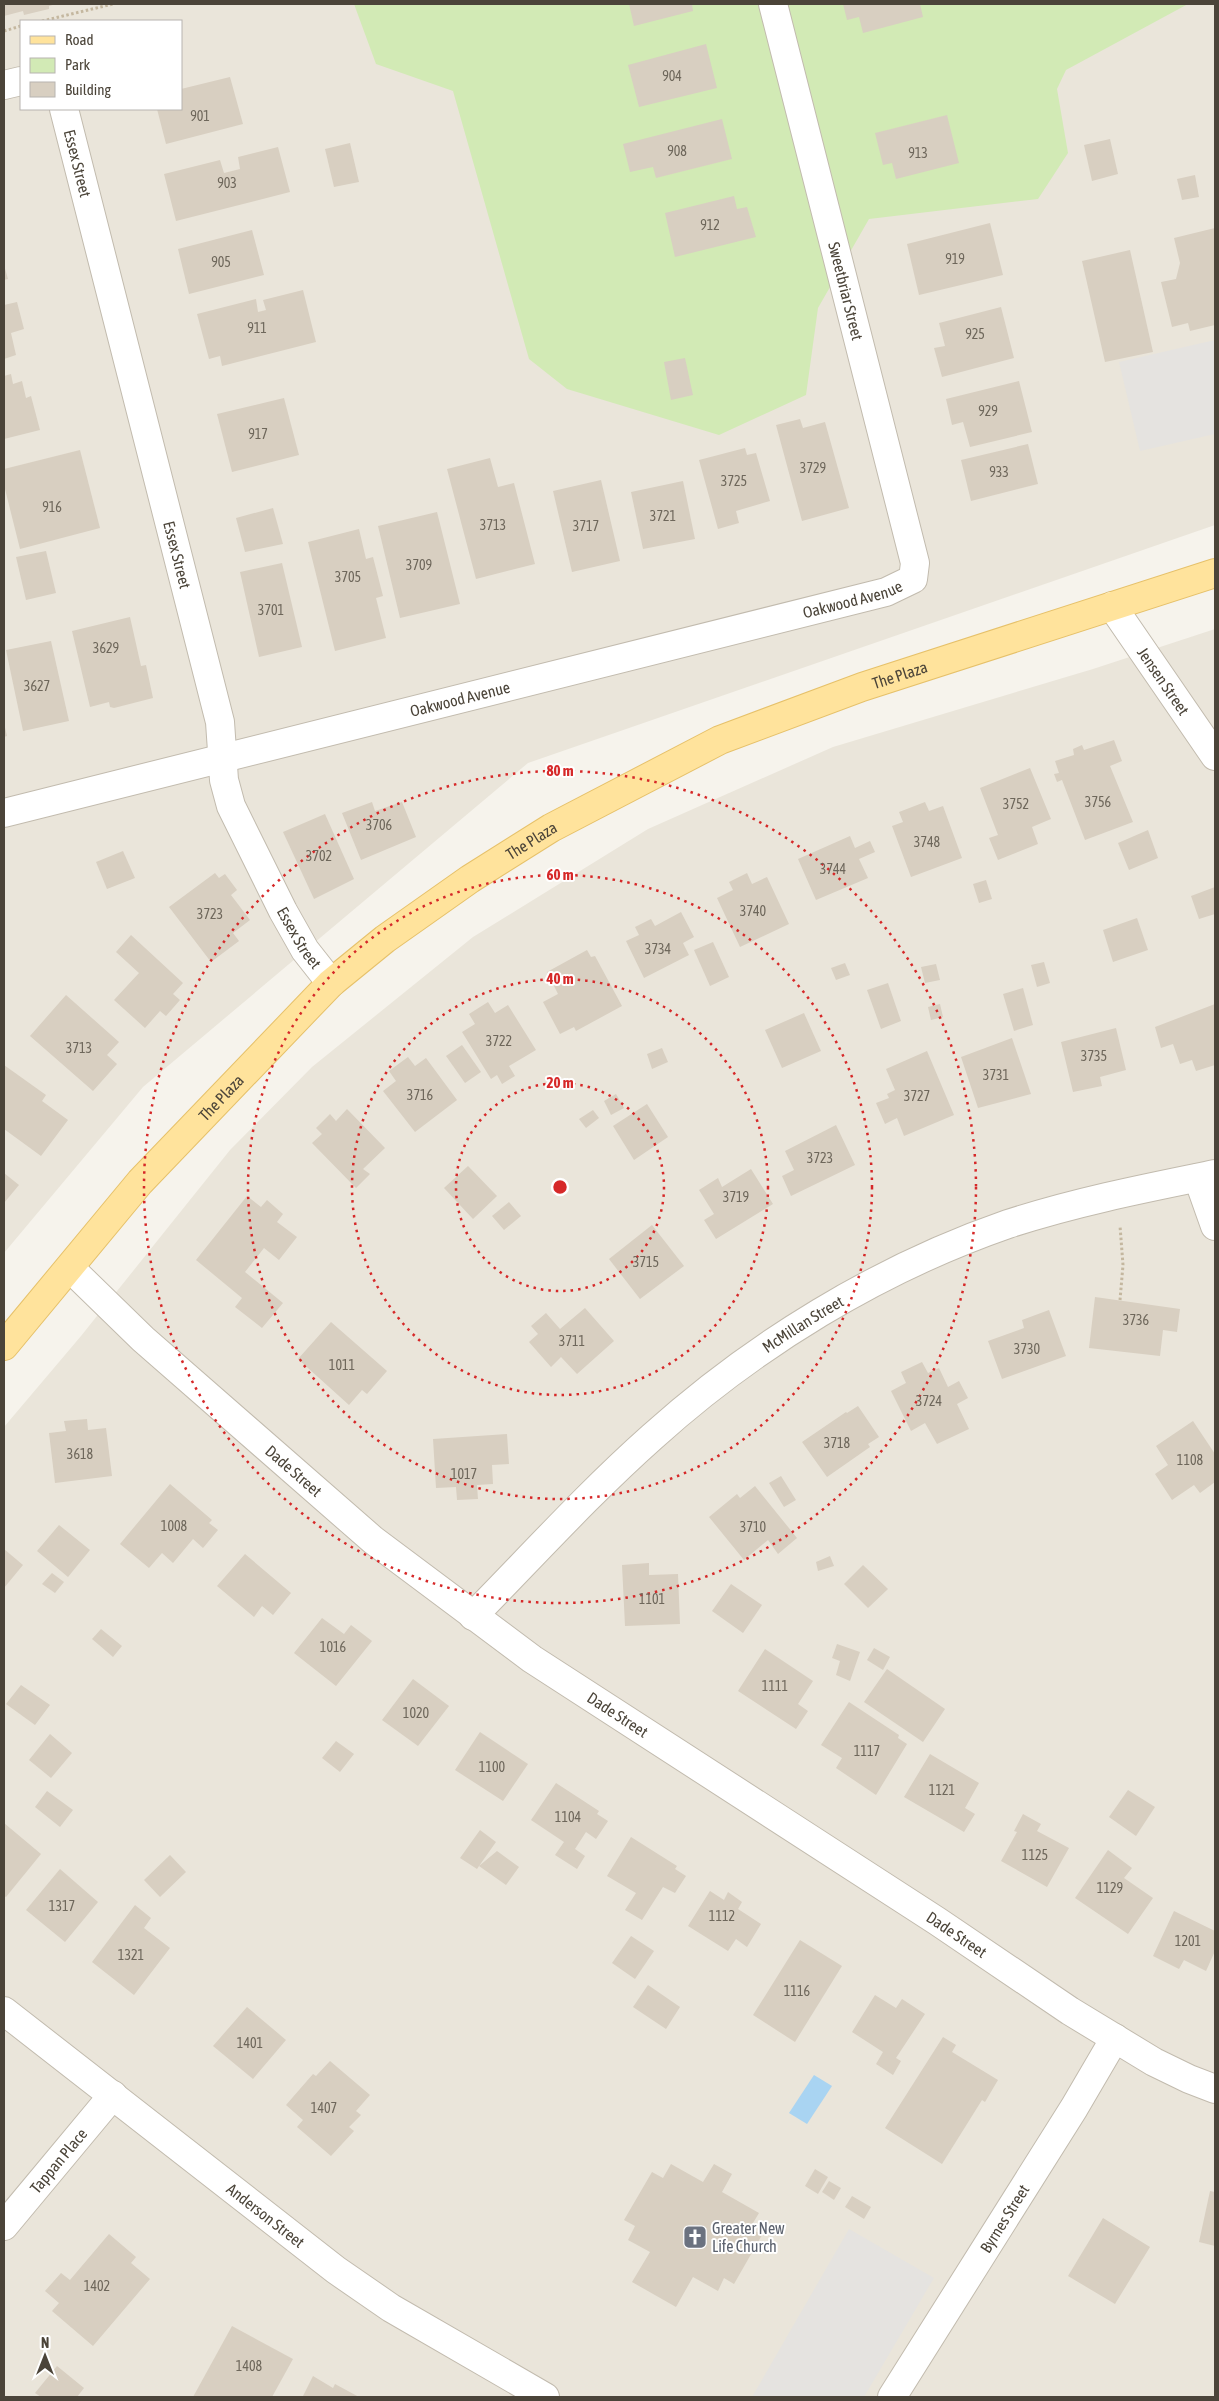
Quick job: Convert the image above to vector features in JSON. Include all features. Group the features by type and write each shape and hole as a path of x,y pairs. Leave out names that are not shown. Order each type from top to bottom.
{"main road":[{"name":"The Plaza","path":"4,1346 140,1182 331,983 385,939 470,879 542,833 720,740 862,687 1215,573"}],"street":[{"name":"Sweetbriar Street","path":"773,4 915,563 913,579"},
{"path":"4,85 20,81"},
{"name":"Essex Street","path":"64,110 220,722 224,780 231,806 282,911 305,950 331,983"},
{"name":"Oakwood Avenue","path":"4,812 893,590 913,579"},
{"name":"Jensen Street","path":"1112,606 1215,756"},
{"path":"1206,1176 1215,1226"},
{"name":"McMillan Street","path":"473,1616 602,1484 652,1437 708,1391 802,1324 909,1265 1009,1224 1111,1196 1206,1176"},
{"name":"Dade Street","path":"70,1268 143,1340 373,1540 546,1669 943,1925 1070,2011 1163,2066 1215,2089"},
{"name":"Anderson Street","path":"4,2011 336,2270 391,2308 545,2397"},
{"name":"Byrnes Street","path":"892,2397 1074,2108 1115,2038"},
{"name":"Tappan Place","path":"4,2226 112,2096"}],"path":[{"path":"46,20 112,4"},
{"path":"4,31 20,26"},
{"path":"1111,1196 1123,1241 1120,1300"}],"shaded area":[{"path":"4,4 1215,4 1215,525 528,763 143,1087 4,1253"},
{"path":"1215,340 1215,434 1140,451 1119,362"},
{"path":"1215,629 1215,2397 4,2397 4,1427 81,1336 230,1150 312,1067 473,937 648,829 833,747 1093,669"},
{"path":"849,2229 934,2278 864,2397 752,2397"}],"green space":[{"path":"354,4 1188,4 1066,70 1057,89 1068,153 1038,199 869,219 818,308 806,395 719,435 567,389 529,359 453,91 376,64"}],"water":[{"path":"814,2075 832,2086 807,2124 789,2113"}],"building":[{"path":"4,4 56,4 49,6 49,9 24,15 23,11 4,16"},
{"path":"629,4 692,4 693,11 634,26"},
{"path":"843,4 920,4 923,17 863,33 859,17 847,20"},
{"path":"706,44 717,88 639,107 628,65"},
{"path":"230,77 243,124 166,144 157,110 182,110 182,89"},
{"path":"947,115 959,163 896,179 892,163 883,165 875,133"},
{"path":"722,119 732,159 656,178 653,167 630,172 623,144"},
{"path":"1110,139 1118,174 1092,181 1084,145"},
{"path":"350,143 359,182 334,187 325,149"},
{"path":"278,147 290,192 176,221 164,174 220,160 224,173 240,169 238,157"},
{"path":"1195,175 1199,197 1182,200 1177,179"},
{"path":"734,196 737,209 747,207 756,237 675,257 665,213"},
{"path":"990,223 1003,275 919,295 907,244"},
{"path":"1215,228 1215,325 1190,331 1188,323 1172,327 1161,282 1176,279 1180,263 1174,238"},
{"path":"252,230 264,275 189,294 178,249"},
{"path":"1130,250 1153,352 1105,362 1082,261"},
{"path":"4,265 8,279 4,280"},
{"path":"303,290 316,342 222,366 220,356 209,359 197,314 256,299 258,312 266,310 263,300"},
{"path":"17,302 24,329 11,333 16,355 4,359 4,305"},
{"path":"1001,307 1014,358 942,377 934,348 945,346 939,323"},
{"path":"685,358 693,395 671,400 664,362"},
{"path":"11,374 13,384 22,381 26,398 31,396 40,430 4,439 4,376"},
{"path":"1019,381 1032,432 970,447 963,422 952,425 946,399"},
{"path":"284,398 299,455 232,472 217,414"},
{"path":"800,419 803,428 825,422 849,508 802,521 776,425"},
{"path":"1028,444 1038,484 971,501 961,460"},
{"path":"745,448 747,455 756,453 770,501 736,511 739,523 718,529 699,460"},
{"path":"80,450 100,528 20,549 4,485 4,469"},
{"path":"490,458 498,487 514,483 535,564 476,579 447,469"},
{"path":"601,480 620,561 572,572 553,491"},
{"path":"683,481 695,539 643,549 631,492"},
{"path":"273,508 283,544 245,552 236,518"},
{"path":"437,512 460,604 400,618 378,526"},
{"path":"359,529 366,559 373,557 383,596 376,598 386,638 335,651 308,542"},
{"path":"46,551 56,593 26,600 16,557"},
{"path":"282,563 302,647 259,657 240,572"},
{"path":"130,617 141,666 146,665 153,698 114,708 110,707 109,702 90,707 72,631"},
{"path":"51,641 69,721 23,731 6,650"},
{"path":"4,723 7,736 4,737"},
{"path":"1114,740 1122,761 1110,766 1133,822 1085,840 1062,780 1057,782 1054,774 1059,773 1055,761 1074,755 1073,749 1082,745 1084,750"},
{"path":"1030,768 1051,819 1032,827 1038,844 998,860 989,838 998,835 980,788"},
{"path":"372,802 375,811 402,802 416,837 361,860 342,813"},
{"path":"925,802 929,811 943,806 962,858 911,877 892,826 903,822 899,812"},
{"path":"325,814 354,879 314,899 283,832"},
{"path":"1148,830 1158,858 1129,870 1118,843"},
{"path":"850,836 855,848 870,841 875,852 859,859 868,878 816,900 798,859"},
{"path":"123,851 135,878 107,889 96,862"},
{"path":"215,873 219,878 225,874 237,890 231,895 250,920 233,933 239,941 211,962 169,907"},
{"path":"747,873 752,884 767,877 789,924 740,947 717,898 733,890 729,882"},
{"path":"986,880 992,899 979,903 973,884"},
{"path":"1215,887 1215,914 1199,919 1191,896"},
{"path":"681,912 694,937 683,943 689,955 644,978 626,941 639,935 635,927 651,919 655,926"},
{"path":"1137,918 1148,950 1113,962 1103,930"},
{"path":"131,935 183,983 173,994 180,1000 166,1016 160,1011 145,1028 114,1000 139,973 116,952"},
{"path":"713,942 729,977 710,986 694,950"},
{"path":"587,950 591,957 595,956 622,1006 576,1031 574,1027 560,1034 543,1002 558,994 547,972"},
{"path":"1044,962 1050,983 1037,987 1031,965"},
{"path":"845,963 850,975 836,980 831,968"},
{"path":"936,964 940,980 925,983 921,967"},
{"path":"888,983 901,1021 881,1029 867,990"},
{"path":"1023,988 1033,1025 1014,1031 1003,994"},
{"path":"66,995 119,1042 107,1055 117,1064 93,1091 30,1036"},
{"path":"488,1002 495,1013 508,1005 536,1050 509,1066 515,1076 502,1084 497,1075 491,1079 462,1032 475,1024 469,1014"},
{"path":"940,1004 943,1017 931,1020 928,1007"},
{"path":"1215,1004 1215,1065 1196,1071 1192,1060 1180,1064 1173,1044 1161,1048 1155,1027"},
{"path":"804,1013 821,1051 782,1068 765,1030"},
{"path":"1116,1028 1126,1070 1100,1077 1102,1086 1073,1092 1061,1042"},
{"path":"1012,1038 1031,1094 978,1108 961,1057"},
{"path":"462,1045 481,1072 465,1083 446,1056"},
{"path":"662,1048 668,1062 652,1069 647,1054"},
{"path":"927,1051 954,1115 904,1136 897,1118 885,1124 876,1103 889,1098 887,1094 895,1090 886,1069"},
{"path":"408,1057 415,1066 426,1058 457,1100 415,1132 383,1091 396,1081 389,1071"},
{"path":"4,1065 46,1095 42,1101 68,1120 41,1156 4,1129"},
{"path":"616,1094 624,1108 611,1115 604,1101"},
{"path":"647,1104 668,1137 634,1160 613,1126"},
{"path":"347,1109 385,1148 363,1169 370,1174 356,1188 312,1143 322,1134 316,1128 330,1114 336,1121"},
{"path":"593,1110 599,1118 586,1128 579,1119"},
{"path":"836,1125 855,1165 791,1196 782,1176 794,1170 785,1151"},
{"path":"468,1166 497,1196 473,1219 444,1188"},
{"path":"751,1169 773,1204 716,1239 704,1220 714,1214 699,1190 718,1178 722,1187"},
{"path":"4,1173 19,1185 4,1203"},
{"path":"247,1196 261,1207 267,1200 283,1214 277,1222 297,1237 279,1260 264,1248 245,1272 283,1303 262,1328 235,1307 242,1298 196,1260"},
{"path":"509,1202 521,1216 504,1230 492,1216"},
{"path":"652,1225 684,1266 640,1299 609,1259"},
{"path":"1095,1297 1180,1309 1177,1332 1163,1330 1160,1356 1089,1348"},
{"path":"585,1308 614,1341 577,1374 561,1357 551,1367 529,1342 538,1334 531,1326 546,1313 560,1329"},
{"path":"1049,1310 1066,1356 1002,1379 988,1341 1024,1328 1022,1320"},
{"path":"331,1322 387,1371 367,1394 362,1390 349,1405 298,1359"},
{"path":"922,1362 928,1373 939,1368 948,1387 959,1381 968,1398 957,1404 969,1429 937,1444 925,1423 911,1431 891,1391 906,1383 901,1372"},
{"path":"858,1406 879,1437 868,1444 870,1447 827,1477 802,1442"},
{"path":"87,1419 88,1430 106,1428 112,1476 55,1483 49,1433 66,1431 64,1421"},
{"path":"1193,1421 1215,1454 1215,1482 1200,1493 1194,1485 1172,1500 1155,1474 1168,1465 1156,1446"},
{"path":"507,1434 509,1464 492,1465 493,1484 477,1485 478,1499 457,1500 456,1487 436,1488 433,1439"},
{"path":"781,1476 796,1500 784,1507 769,1483"},
{"path":"170,1484 212,1520 209,1523 218,1530 203,1548 193,1539 173,1563 162,1553 149,1568 120,1544"},
{"path":"755,1486 797,1538 778,1554 768,1540 744,1560 709,1517 737,1494 740,1498"},
{"path":"59,1525 90,1550 68,1577 37,1551"},
{"path":"4,1549 23,1565 4,1588"},
{"path":"245,1554 291,1593 273,1615 262,1606 254,1617 217,1586"},
{"path":"830,1556 834,1566 818,1571 816,1562"},
{"path":"649,1563 649,1575 678,1574 680,1624 625,1626 622,1565"},
{"path":"863,1565 888,1589 868,1608 844,1584"},
{"path":"52,1573 64,1582 55,1593 42,1584"},
{"path":"731,1584 762,1605 743,1633 712,1611"},
{"path":"322,1618 344,1634 351,1625 372,1641 336,1686 294,1653"},
{"path":"101,1629 122,1646 113,1657 92,1639"},
{"path":"837,1644 860,1652 850,1681 836,1675 840,1661 832,1658"},
{"path":"874,1648 890,1657 883,1670 867,1660"},
{"path":"765,1649 813,1681 798,1704 808,1711 796,1729 738,1691"},
{"path":"887,1669 945,1709 923,1742 864,1702"},
{"path":"413,1679 449,1706 418,1746 382,1720"},
{"path":"21,1685 50,1705 35,1725 6,1704"},
{"path":"849,1702 899,1735 898,1738 907,1744 876,1795 836,1768 842,1758 821,1745"},
{"path":"480,1732 528,1764 503,1801 455,1770"},
{"path":"50,1734 72,1753 51,1778 29,1760"},
{"path":"336,1741 354,1754 340,1772 322,1758"},
{"path":"930,1754 979,1783 965,1808 975,1814 964,1832 904,1797"},
{"path":"556,1783 599,1811 597,1814 608,1821 596,1839 586,1832 575,1849 585,1856 577,1869 555,1855 564,1842 531,1820"},
{"path":"1128,1790 1155,1807 1136,1836 1109,1817"},
{"path":"47,1791 73,1810 60,1827 35,1807"},
{"path":"1023,1814 1041,1824 1037,1831 1069,1848 1047,1887 1001,1861 1017,1832 1014,1831"},
{"path":"4,1823 41,1854 6,1897 4,1896"},
{"path":"480,1830 496,1842 477,1869 460,1858"},
{"path":"631,1837 677,1866 675,1869 686,1876 675,1893 663,1887 642,1920 625,1910 636,1893 607,1876"},
{"path":"1108,1850 1132,1868 1124,1878 1153,1898 1128,1934 1075,1898"},
{"path":"497,1851 519,1867 506,1885 479,1866"},
{"path":"170,1855 186,1872 160,1897 144,1880"},
{"path":"60,1869 98,1902 65,1942 26,1910"},
{"path":"710,1891 724,1900 728,1892 742,1902 738,1909 761,1924 747,1947 736,1939 728,1951 688,1926"},
{"path":"135,1905 151,1918 144,1928 170,1948 134,1995 92,1962"},
{"path":"1174,1911 1215,1931 1215,1951 1206,1971 1184,1960 1179,1969 1153,1956"},
{"path":"631,1936 654,1951 635,1979 612,1963"},
{"path":"800,1940 842,1966 795,2042 753,2015"},
{"path":"648,1985 680,2007 666,2029 633,2007"},
{"path":"875,1995 896,2008 902,1999 925,2014 896,2058 901,2061 893,2075 876,2064 883,2052 852,2032"},
{"path":"247,2007 286,2040 253,2079 213,2046"},
{"path":"943,2037 956,2045 952,2052 998,2080 985,2102 982,2100 942,2164 885,2128"},
{"path":"330,2061 370,2095 356,2111 361,2115 349,2127 354,2131 331,2156 297,2127 303,2120 286,2105 313,2074 316,2076"},
{"name":"Greater New Life Church","path":"671,2164 703,2182 714,2164 732,2174 722,2192 759,2213 750,2228 762,2235 734,2284 724,2278 718,2291 693,2277 676,2307 632,2282 650,2252 628,2240 635,2226 624,2220 652,2172 663,2178"},
{"path":"815,2169 828,2177 818,2194 805,2186"},
{"path":"829,2181 841,2188 834,2200 822,2192"},
{"path":"1210,2191 1215,2192 1215,2246 1199,2242"},
{"path":"852,2196 871,2207 864,2219 845,2207"},
{"path":"1103,2218 1150,2247 1115,2304 1068,2276"},
{"path":"109,2234 136,2257 131,2263 150,2279 93,2346 52,2311 59,2303 45,2291 61,2273 70,2280"},
{"path":"232,2326 293,2359 272,2397 193,2397"},
{"path":"57,2366 84,2388 77,2397 41,2397 35,2393"},
{"path":"313,2376 333,2388 335,2384 359,2397 303,2396"}],"place":[{"name":"Greater New Life Church","path":"695,2237"}]}
